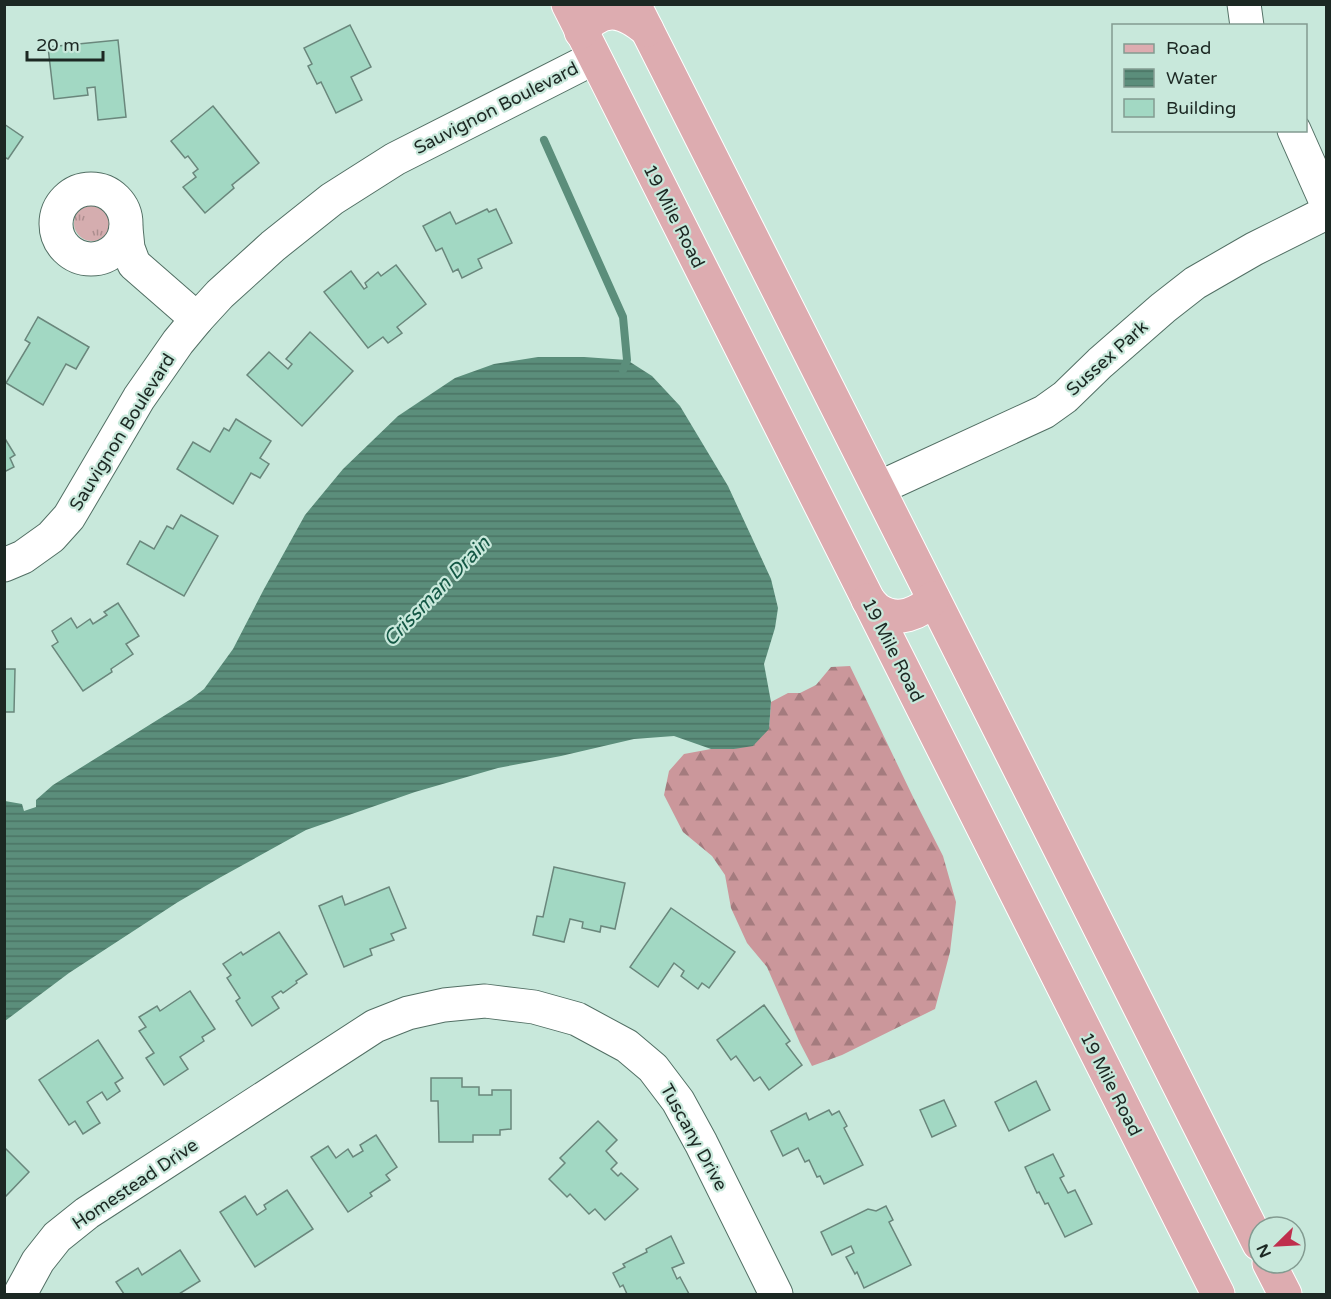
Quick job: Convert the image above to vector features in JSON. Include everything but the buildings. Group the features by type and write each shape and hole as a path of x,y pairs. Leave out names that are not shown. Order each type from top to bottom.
{"main road":[{"path":"581,32 587,24 608,13 622,13 634,19 641,17 1247,1220"},
{"name":"19 Mile Road","path":"581,32 1218,1294"},
{"path":"868,600 878,610 891,615 903,616 927,606 933,598"},
{"path":"1275,1275 1285,1294"}],"street":[{"path":"1244,4 1247,24"},
{"name":"Sauvignon Boulevard","path":"4,565 23,557 51,537 69,517 139,398 178,342 220,294 273,246 332,199 395,159 581,32"},
{"path":"1295,132 1326,202"},
{"path":"134,264 85,260 65,248 58,238 56,227 61,205 69,196 91,189 102,191 112,197 120,205 125,216 128,248 134,264 197,319"},
{"name":"Sussex Park","path":"879,488 1044,412 1065,397 1116,349 1195,283 1254,249 1326,213"},
{"path":"96,260 117,249 126,228"},
{"name":"Tuscany Drive","path":"241,1113 375,1026 408,1013 444,1005 485,1001 534,1007 577,1019 627,1046 653,1068 678,1101 776,1294"},
{"name":"Homestead Drive","path":"20,1294 38,1261 57,1237 87,1213 241,1113"}],"green space":[{"path":"92,205 104,211 110,223 104,235 92,241 80,235 74,223 80,211"},
{"path":"850,666 943,856 956,902 950,952 935,1009 842,1055 812,1066 767,967 747,943 731,908 725,875 712,856 683,832 664,795 669,771 684,754 711,749 734,749 769,729 771,702 788,693 800,693 816,685 831,667"}],"water":[{"path":"538,357 627,360 652,376 680,406 728,486 771,579 778,608 775,628 764,664 771,702 769,729 753,746 734,749 711,749 674,736 634,739 498,768 415,792 306,830 178,902 69,973 5,1021 5,801 22,804 24,811 36,807 36,800 53,785 204,689 233,649 305,515 343,469 398,416 455,378 494,364"}],"waterway":[{"name":"Crissman Drain","path":"544,140 623,317 627,360 623,370"}]}
